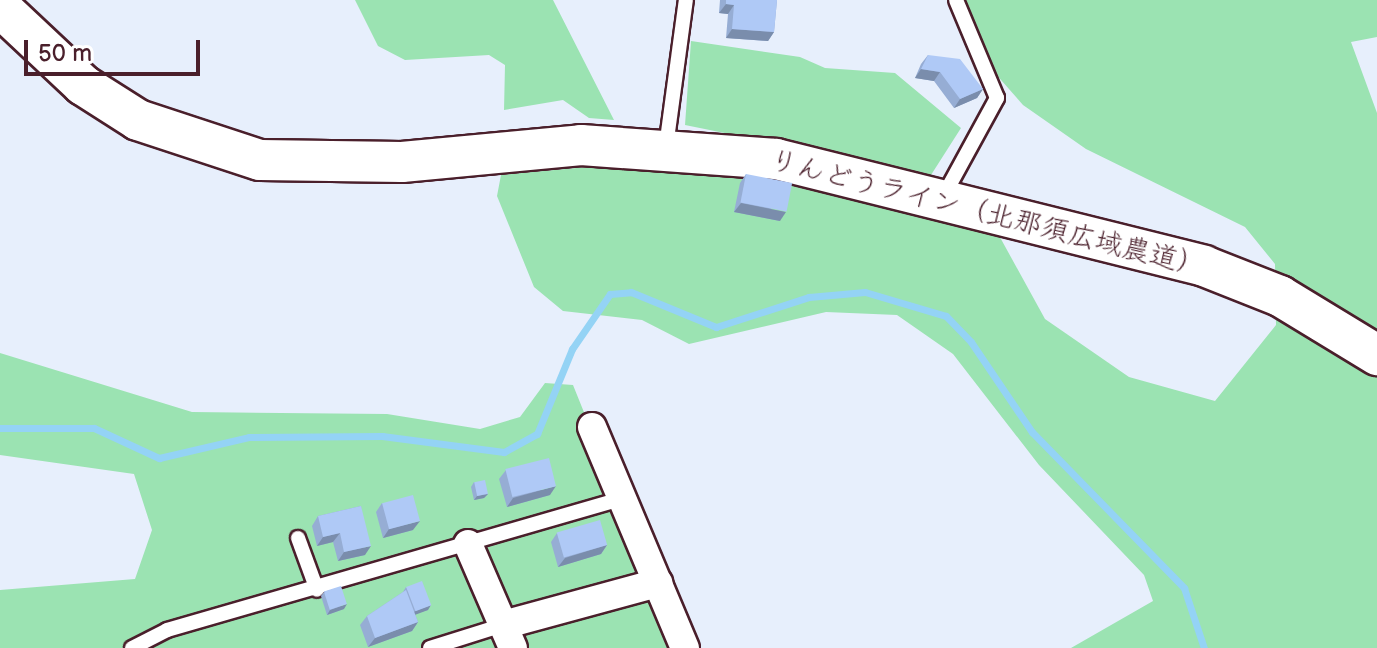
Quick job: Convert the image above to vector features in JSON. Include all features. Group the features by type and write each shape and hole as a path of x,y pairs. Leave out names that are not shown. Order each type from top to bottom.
{"street":[{"name":"りんどうライン（北那須広域農道）","path":"0,7 83,85 138,120 260,160 330,166 581,145 666,147 776,159 942,198 1204,266 1294,303 1377,355"},
{"path":"592,427 685,648"},
{"path":"468,544 508,636 658,583"}],"lane":[{"path":"666,147 686,0"},
{"path":"942,198 997,98 956,0"},
{"path":"132,648 167,630 317,590 622,499"},
{"path":"298,538 317,590"},
{"path":"430,648 508,636"}],"green space":[{"path":"355,0 553,0 614,120 589,118 563,100 504,110 505,65 489,55 405,60 378,46"},
{"path":"951,0 1377,0 1377,37 1351,42 1377,113 1377,648 1071,648 1153,601 1144,575 1039,465 953,354 897,315 826,312 689,344 642,320 563,311 534,287 497,196 501,175 620,164 781,174 996,230 1045,319 1129,377 1215,401 1276,325 1275,264 1245,227 1086,149 1023,105 972,47"},
{"path":"691,41 800,57 825,68 895,73 961,128 931,175 685,125"},
{"path":"0,353 192,412 387,414 480,429 520,417 545,383 573,385 679,648 0,648 0,590 135,579 152,530 134,474 0,455"}],"building":[{"path":"726,0 777,0 774,32 732,29 734,5 726,4"},
{"path":"928,55 960,59 983,89 960,99 940,72 921,69"},
{"path":"746,174 792,183 787,211 740,202"},
{"path":"549,458 556,486 512,497 505,469"},
{"path":"485,480 488,494 477,496 474,482"},
{"path":"413,495 420,521 389,529 382,503"},
{"path":"361,506 371,546 344,552 340,533 323,537 318,516"},
{"path":"600,520 607,545 564,557 557,532"},
{"path":"422,581 431,605 415,611 406,587"},
{"path":"341,586 347,604 330,610 324,592"},
{"path":"406,590 418,622 375,638 367,616"}],"waterway":[{"path":"0,428 94,428 159,458 249,437 382,436 504,452 537,434 572,349 610,294 631,292 716,327 809,297 865,292 946,316 971,342 1032,432 1184,588 1204,648"}]}
